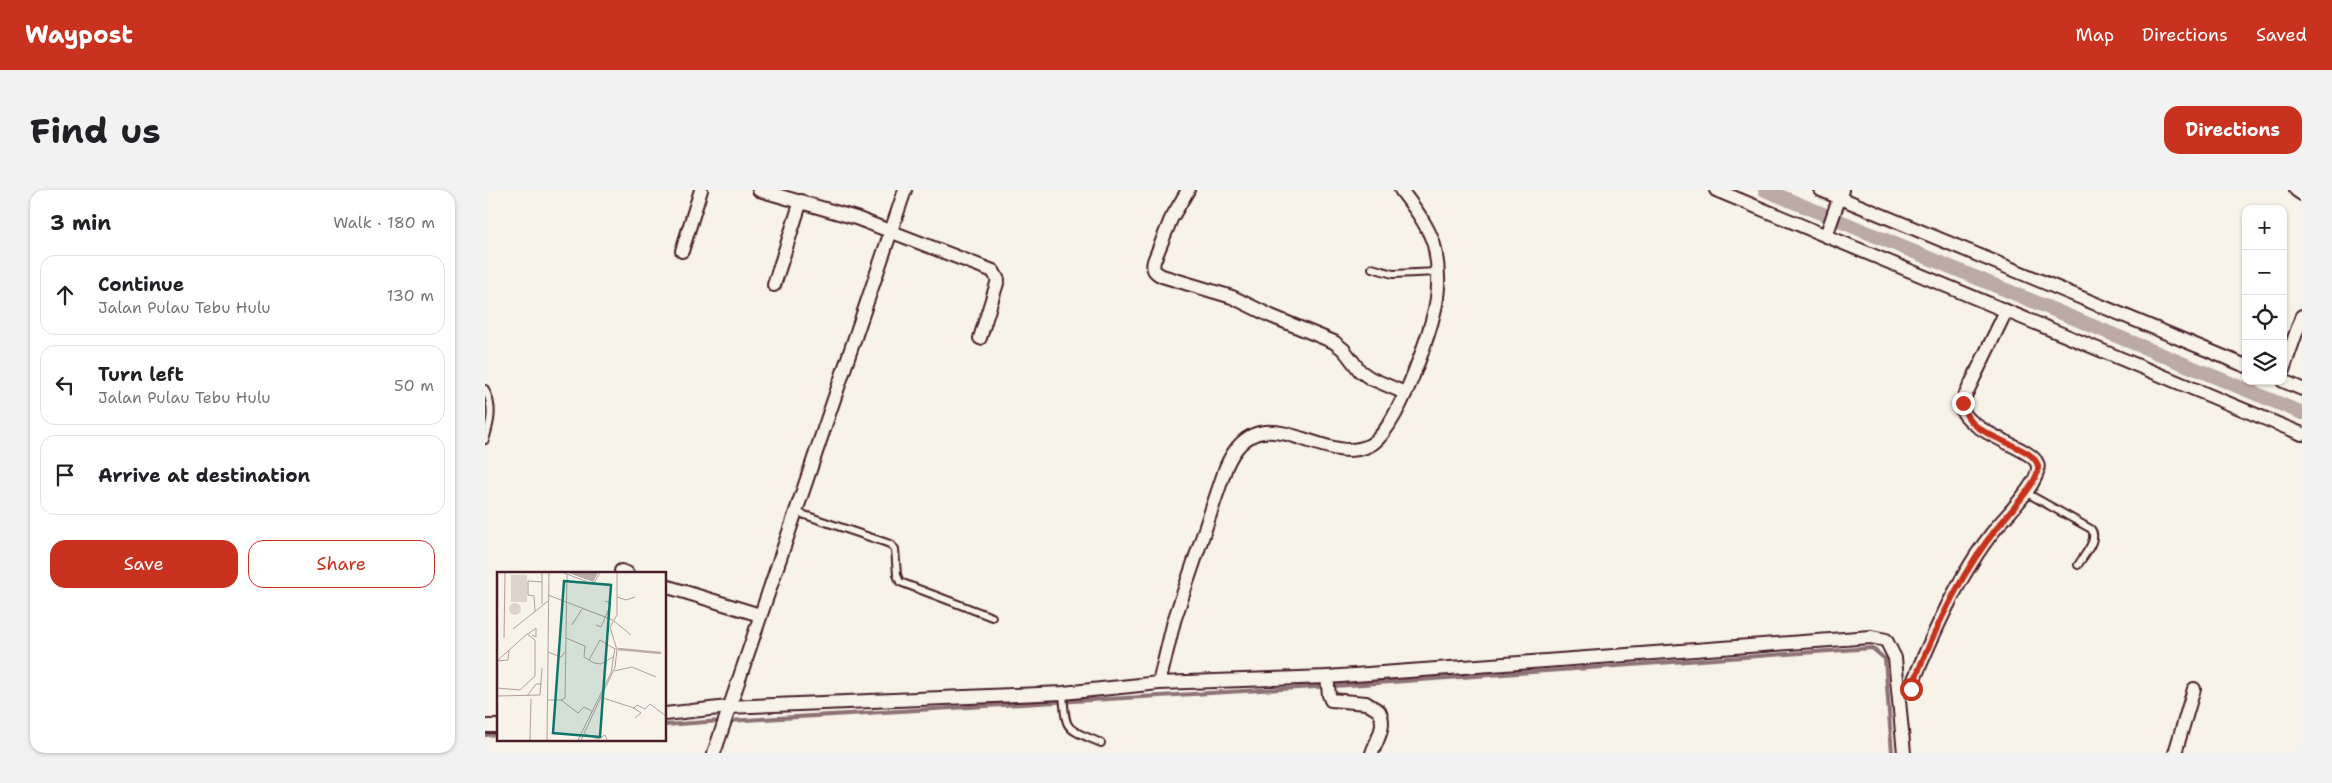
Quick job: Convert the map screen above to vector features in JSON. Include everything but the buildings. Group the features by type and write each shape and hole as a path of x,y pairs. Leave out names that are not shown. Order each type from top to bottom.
{"street":[{"path":"682,251 701,190"},
{"path":"759,190 801,201 891,231 993,271 997,275 997,287 979,338"},
{"path":"714,753 905,190"},
{"path":"1188,190 1171,219 1154,260 1153,268 1155,272 1162,276 1232,297 1271,316 1334,342 1344,350 1360,371 1370,378 1405,393"},
{"path":"1159,683 1174,621 1226,467 1232,454 1241,442 1253,435 1268,432 1281,433 1339,448 1369,446 1381,437 1392,422 1429,331 1437,299 1438,272 1434,244 1422,221 1401,190"},
{"path":"1716,190 1827,234 2006,311 2302,434"},
{"path":"1821,190 1841,196 2242,364"},
{"path":"2297,190 2302,194"},
{"path":"1827,234 1841,196"},
{"path":"773,285 801,201"},
{"path":"1899,691 1911,689 1952,598 1983,544 2025,492 2039,470 2035,459 1977,427 1963,412 1965,396 2006,311"},
{"path":"2287,359 2302,316"},
{"path":"2287,383 2302,389"},
{"path":"666,586 760,614"},
{"path":"666,714 1063,695 1159,683 1327,679 1871,637 1886,640 1892,648 1899,691 1904,753"},
{"path":"1327,679 1331,700 1366,704 1379,711 1383,722 1382,729 1372,753"},
{"path":"2175,753 2194,689"}],"lane":[{"path":"1373,268 1393,274 1438,272"},
{"path":"485,389 491,409 491,420 485,440"},
{"path":"2025,492 2091,529 2094,533 2094,538 2079,565"},
{"path":"795,512 890,544 895,549 897,576 900,582 992,617"},
{"path":"1063,695 1065,722 1071,729 1101,743"}],"waterway":[{"path":"1765,190 2302,413"},
{"path":"728,721 1349,685 1872,648 1885,659 1892,753"},
{"path":"666,725 721,721"},
{"path":"485,735 497,734"}],"route":[{"path":"1911,689 1952,598 1983,544 2025,492 2037,476 2039,470 2038,464 2031,455 1977,427 1963,412 1963,403"}]}
